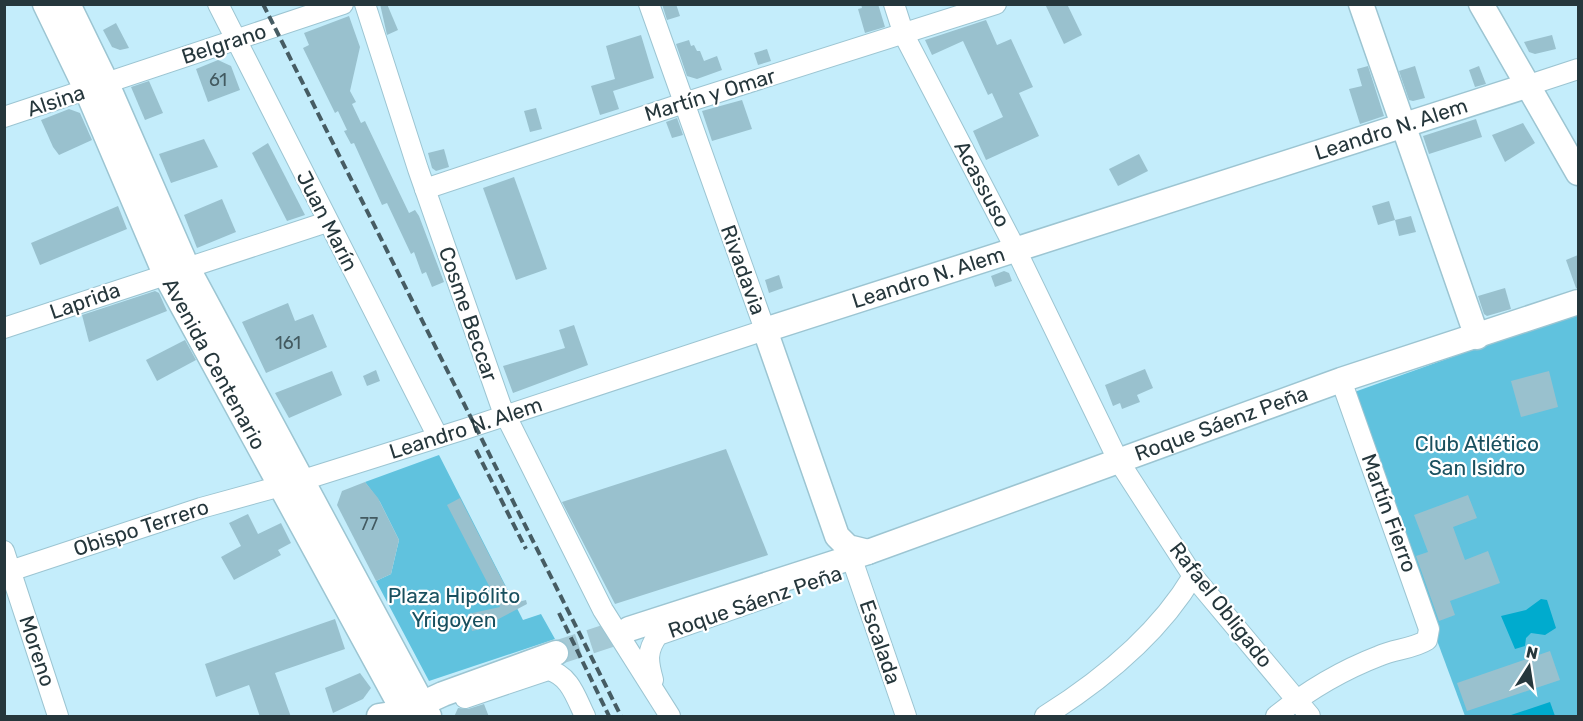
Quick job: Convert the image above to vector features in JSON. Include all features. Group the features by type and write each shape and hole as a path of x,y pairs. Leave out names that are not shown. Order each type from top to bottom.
{"main road":[{"name":"Avenida Centenario","path":"45,4 97,88"},
{"name":"Avenida Centenario","path":"68,4 97,88 176,271 279,486 412,713"},
{"path":"1361,4 1478,337"},
{"path":"1481,4 1578,173"},
{"name":"Leandro N. Alem","path":"765,330 1405,127 1526,86"},
{"name":"Avenida Centenario","path":"176,271 303,480 412,713"},
{"name":"Roque Sáenz Peña","path":"629,629 803,572 861,560 1118,460 1341,380 1478,337 1578,302"},
{"name":"Rivadavia","path":"765,330 833,544"},
{"path":"803,572 833,544 848,547 861,560"},
{"path":"379,717 412,713 556,653"}],"street":[{"name":"Juan Marín","path":"218,4 438,436"},
{"name":"Belgrano","path":"97,88 234,38 342,4"},
{"name":"Cosme Beccar","path":"365,4 425,189 505,415 603,610 670,717"},
{"name":"Rivadavia","path":"649,4 765,330"},
{"name":"Acassuso","path":"894,4 904,35 1016,250 1118,460"},
{"name":"Martín y Omar","path":"425,189 684,103 996,4"},
{"name":"Leandro N. Alem","path":"1526,86 1578,69"},
{"name":"Alsina","path":"4,117 97,88"},
{"path":"176,271 327,222"},
{"name":"Laprida","path":"4,328 176,271"},
{"name":"Leandro N. Alem","path":"279,486 765,330"},
{"name":"Martín Fierro","path":"1296,699 1351,666 1386,652 1419,644 1426,640 1429,629 1341,380"},
{"name":"Rafael Obligado","path":"1118,460 1193,576 1311,717"},
{"name":"Obispo Terrero","path":"8,572 201,508 279,486"},
{"name":"Roque Sáenz Peña","path":"603,610 617,618 631,620 833,544"},
{"name":"Moreno","path":"4,551 8,572 58,717"},
{"name":"Roque Sáenz Peña","path":"655,692 648,659 649,646 658,635 861,560"},
{"name":"Escalada","path":"861,560 906,717"},
{"path":"1045,717 1132,650 1162,620 1193,576"},
{"path":"412,713 447,704 548,670 559,672 566,678 585,717"},
{"path":"1276,717 1296,699"}],"green space":[{"name":"Club Atlético San Isidro","path":"1578,312 1578,716 1465,716 1346,395"},
{"name":"Plaza Hipólito Yrigoyen","path":"439,455 523,620 541,614 555,639 429,681 376,581 391,574 399,540 380,502 365,482"}],"shaded area":[{"path":"1541,599 1547,600 1556,628 1545,635 1531,633 1526,638 1525,646 1515,649 1501,616 1526,610"},
{"path":"1550,702 1555,716 1508,716"}],"building":[{"path":"380,4 387,4 398,30 387,35"},
{"path":"662,4 676,4 680,16 667,20"},
{"path":"861,4 878,4 885,27 865,33 858,9 862,8"},
{"path":"1045,4 1067,4 1082,35 1064,44"},
{"path":"349,16 360,47 350,91 356,102 352,104 361,123 365,121 409,213 415,210 419,216 444,282 432,287 426,272 422,274 414,252 411,254 387,203 382,205 354,143 351,144 344,131 347,130 338,111 335,113 303,48 309,45 304,33"},
{"path":"986,20 997,45 1011,39 1033,87 1019,93 1039,136 986,160 973,131 1003,117 992,93 988,95 963,41 932,55 925,40"},
{"path":"116,23 129,48 120,50 112,47 103,30"},
{"path":"641,35 654,78 613,91 619,109 600,115 591,86 615,79 606,46"},
{"path":"1552,35 1556,49 1535,54 1529,52 1524,42"},
{"path":"689,40 691,46 694,45 697,51 700,51 704,61 717,56 722,70 697,79 687,76 676,44"},
{"path":"767,49 771,61 758,65 754,53"},
{"path":"218,60 231,66 240,90 208,102 196,69"},
{"path":"1368,66 1384,116 1360,124 1349,89 1362,86 1357,69"},
{"path":"1415,66 1425,98 1413,101 1409,100 1399,71"},
{"path":"1479,66 1486,84 1475,87 1469,70"},
{"path":"149,81 163,113 145,120 131,87"},
{"path":"742,100 752,129 712,141 702,111"},
{"path":"536,108 542,129 530,132 524,111"},
{"path":"69,109 80,113 92,140 59,155 41,120"},
{"path":"677,118 683,135 672,138 666,122"},
{"path":"1476,119 1482,137 1429,154 1423,136"},
{"path":"1523,123 1535,143 1505,162 1492,135"},
{"path":"204,139 218,167 171,183 159,154"},
{"path":"268,143 305,215 287,221 252,153"},
{"path":"444,149 449,167 436,171 432,168 428,153"},
{"path":"1139,154 1148,171 1118,186 1109,169"},
{"path":"514,177 547,269 516,280 483,188"},
{"path":"222,199 236,232 197,248 184,215"},
{"path":"1389,201 1395,220 1378,225 1372,206"},
{"path":"118,206 127,229 40,265 31,243"},
{"path":"1411,216 1416,232 1399,236 1395,220"},
{"path":"1578,255 1578,288 1576,288 1566,260"},
{"path":"1004,271 1009,273 1012,281 995,287 991,276"},
{"path":"779,275 783,288 769,293 765,280"},
{"path":"1505,288 1511,309 1487,316 1484,314 1478,296"},
{"path":"155,291 159,293 167,311 89,342 82,315"},
{"path":"288,303 295,321 313,314 327,347 266,373 242,322"},
{"path":"574,325 588,365 513,393 503,366 565,348 559,330"},
{"path":"185,340 196,360 157,381 146,360"},
{"path":"1145,369 1153,388 1137,395 1140,402 1122,409 1120,403 1113,406 1105,385"},
{"path":"376,370 380,381 367,386 363,376"},
{"path":"332,371 342,395 289,418 275,393"},
{"path":"1549,371 1558,407 1521,417 1511,381"},
{"path":"726,449 768,555 615,604 562,502"},
{"path":"365,482 378,498 399,540 391,574 376,581 337,505 342,491"},
{"path":"1468,495 1477,518 1453,527 1465,560 1488,551 1500,583 1450,601 1455,615 1439,621 1416,556 1428,552 1414,515"},
{"path":"460,498 514,603 526,600 527,604 489,624 490,627 472,631 468,614 500,607 447,505"},
{"path":"248,514 258,534 281,523 291,543 278,550 281,555 234,580 221,557 241,546 229,523"},
{"path":"335,619 345,649 275,673 291,717 260,717 249,685 216,697 205,664"},
{"path":"1550,651 1560,680 1467,711 1457,683"},
{"path":"360,673 371,688 363,699 333,713 325,688"},
{"path":"484,704 489,717 454,717 458,708 468,709"}],"tunnel":[{"path":"556,653 629,629"}],"railway":[{"path":"263,4 621,716"},
{"path":"476,450 526,549"},
{"path":"559,613 609,716"}]}
